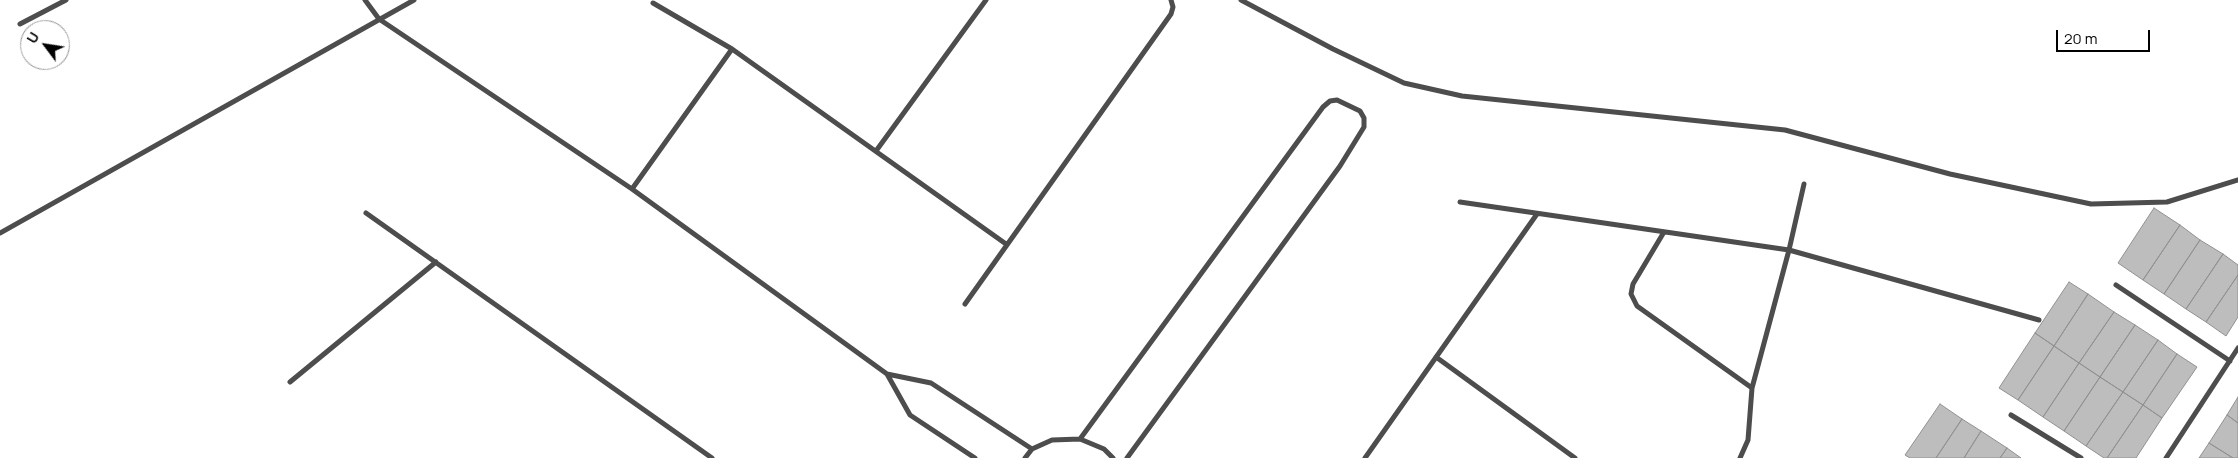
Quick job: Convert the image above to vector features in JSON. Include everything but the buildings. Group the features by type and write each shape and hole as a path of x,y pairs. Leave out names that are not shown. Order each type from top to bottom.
{"street":[{"path":"28,20 66,0"},
{"path":"366,0 378,20 632,189 887,374 931,383 1032,449"},
{"path":"0,233 414,0"},
{"path":"876,151 986,0"},
{"path":"965,304 1171,14 1173,7 1171,0"},
{"path":"1241,0 1333,49 1404,83 1462,96 1785,130 1950,174 2091,204 2167,202 2238,180"},
{"path":"653,3 732,49 1006,244"},
{"path":"632,189 732,49"},
{"path":"1080,439 1323,107 1330,101 1338,100 1360,112 1364,118 1364,127 1340,166 1127,458"},
{"path":"1740,458 1748,440 1752,388 1789,250 1804,184"},
{"path":"1460,202 1789,250 2039,320"},
{"path":"366,213 712,458"},
{"path":"1365,458 1538,214"},
{"path":"1664,232 1633,284 1631,294 1637,306 1752,388"},
{"path":"290,382 436,262"},
{"path":"2116,285 2230,361"},
{"path":"2166,458 2238,348"},
{"path":"1436,357 1575,458"},
{"path":"887,374 910,415 975,458"},
{"path":"2010,415 2081,458"},
{"path":"1025,458 1032,449 1052,440 1080,439 1104,448 1113,458"}]}
